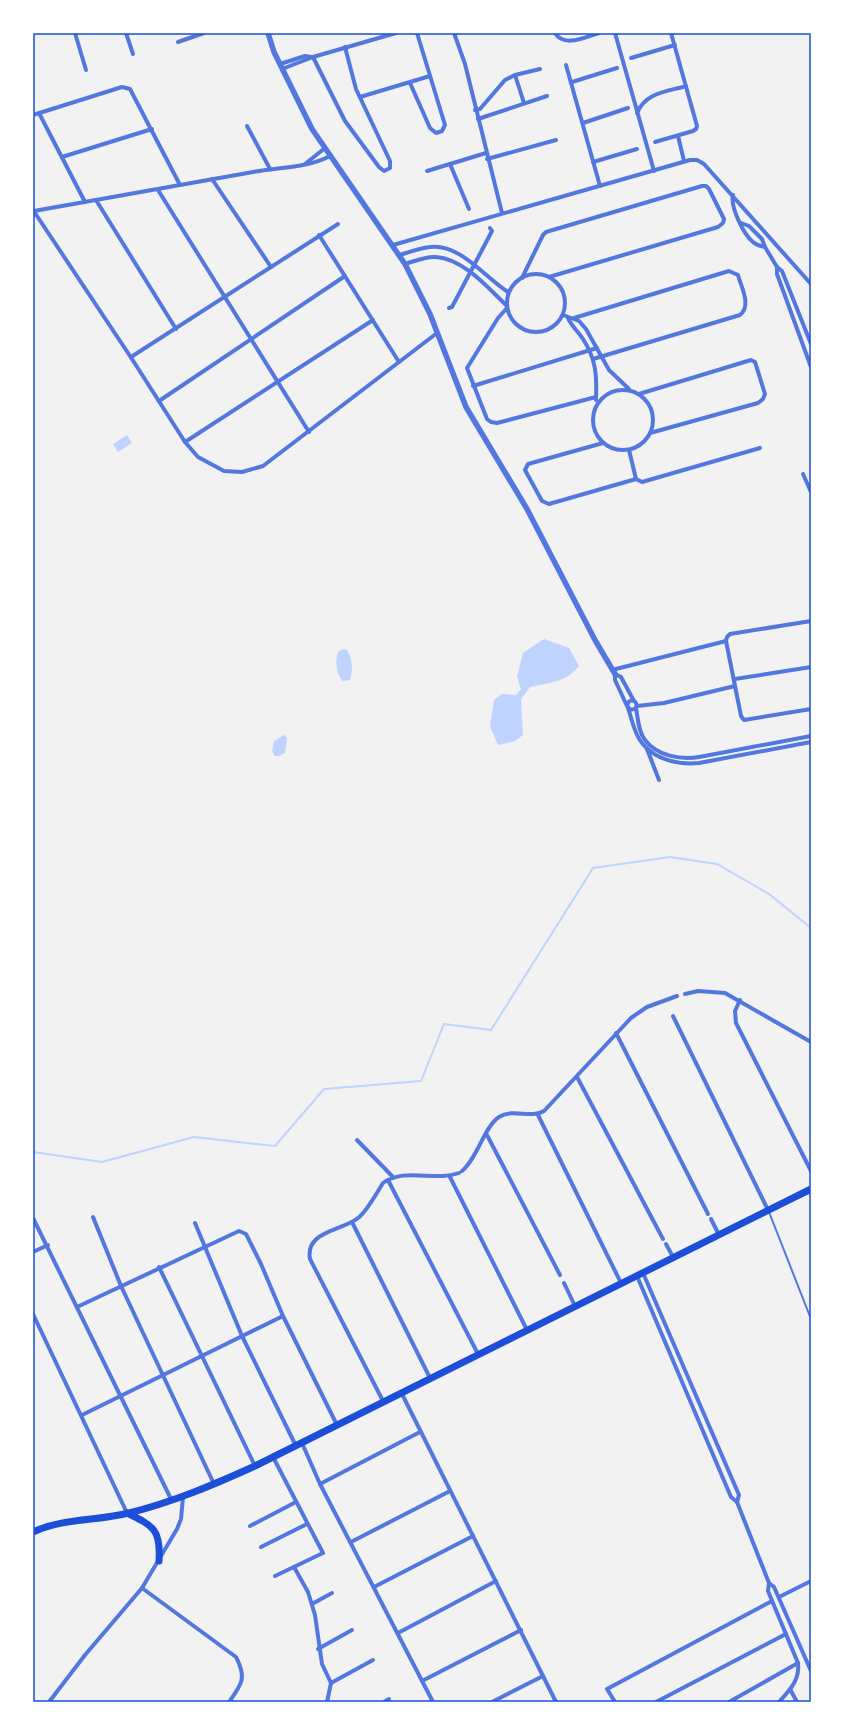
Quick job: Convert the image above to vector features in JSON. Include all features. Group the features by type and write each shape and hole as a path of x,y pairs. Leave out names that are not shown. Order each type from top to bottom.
{"main road":[{"path":"33,1532 49,1525 126,1513 172,1501 255,1466 811,1189"},
{"path":"126,1513 149,1525 155,1530 159,1540 159,1562"}],"street":[{"path":"75,33 86,70"},
{"path":"126,33 133,54"},
{"path":"178,42 204,33"},
{"path":"268,33 270,44 312,129 405,264 430,314 466,407 527,509 595,640 614,672 615,680 628,707 638,736 647,749 659,780"},
{"path":"281,67 305,56 313,57 394,33"},
{"path":"410,83 433,131 436,133 444,129 445,125 417,33"},
{"path":"454,33 465,64 475,110 502,213"},
{"path":"555,33 559,39 566,42 599,33"},
{"path":"615,33 654,171"},
{"path":"655,142 693,131 697,126 671,33"},
{"path":"631,58 675,45"},
{"path":"313,57 345,122 379,167 384,171 388,170 390,168 390,161 360,97 345,47"},
{"path":"566,65 600,186"},
{"path":"572,82 617,68"},
{"path":"475,110 480,109 505,80 515,75 540,69"},
{"path":"515,75 524,103"},
{"path":"360,97 430,76"},
{"path":"637,114 644,101 650,96 686,86"},
{"path":"33,115 122,87 130,89 180,185"},
{"path":"478,119 547,96"},
{"path":"583,123 628,108"},
{"path":"39,113 85,202"},
{"path":"247,126 270,169"},
{"path":"62,157 152,129"},
{"path":"678,136 684,161"},
{"path":"487,158 556,140"},
{"path":"304,164 325,148"},
{"path":"593,162 636,149"},
{"path":"427,170 486,153"},
{"path":"330,156 318,162 33,210 131,357 185,442 198,457 224,471 242,472 263,466 437,333"},
{"path":"393,245 654,171 684,161 697,160 704,164 733,195 811,284"},
{"path":"450,164 469,209"},
{"path":"212,179 271,267"},
{"path":"522,278 543,235 546,232 694,188 706,186 724,219 723,224 718,227 549,277"},
{"path":"158,190 309,432"},
{"path":"733,195 731,201 744,231 755,244 765,247"},
{"path":"96,200 176,329"},
{"path":"741,223 749,226 757,232 777,267 782,271 811,344"},
{"path":"131,357 338,224"},
{"path":"449,308 452,307 475,265 492,231 490,228"},
{"path":"319,235 399,362"},
{"path":"400,255 429,247 448,249 475,265 508,292"},
{"path":"429,247 430,257"},
{"path":"405,264 430,257 439,258 470,272 507,307"},
{"path":"777,267 777,274 811,367"},
{"path":"562,315 568,318 574,318 729,271 738,275 747,305 740,315 594,359"},
{"path":"531,274 540,274 549,277 560,287 563,293 565,308 558,322 550,328 532,332 523,330 510,317 507,307 508,292 514,283 522,278 531,274"},
{"path":"159,401 345,276"},
{"path":"786,300 793,298"},
{"path":"507,307 498,318 467,368 487,419 491,422 497,423 596,397"},
{"path":"568,318 571,326 591,351 594,359 597,386 596,404 592,420 595,433 603,443 610,448 629,450 645,441 650,433 653,422 652,411 647,401 639,394 629,390 620,389 610,392 602,397 596,404"},
{"path":"574,318 586,329 609,370 617,380 629,390"},
{"path":"185,442 373,320"},
{"path":"473,386 597,348"},
{"path":"639,394 751,360 755,362 765,394 758,403 650,433"},
{"path":"603,443 528,464 525,470 542,501 549,504 636,479 642,482 760,448"},
{"path":"629,450 636,479"},
{"path":"803,474 811,492"},
{"path":"811,621 730,634 726,641 735,686 744,720 811,709"},
{"path":"614,672 726,641"},
{"path":"735,680 811,667"},
{"path":"614,672 621,677 637,707 638,721 645,740 665,754 683,758 699,757 811,736"},
{"path":"628,707 632,710 637,707 735,686"},
{"path":"628,707 630,701 634,701"},
{"path":"647,749 663,759 692,764 811,742"},
{"path":"685,994 698,991 725,993 740,1000 811,1042"},
{"path":"538,1115 577,1077 631,1018 648,1007 677,996"},
{"path":"740,1000 735,1010 736,1023 811,1171"},
{"path":"673,1016 768,1210"},
{"path":"616,1033 708,1214"},
{"path":"577,1077 664,1239"},
{"path":"383,1401 310,1259 309,1253 315,1240 352,1222 361,1215 383,1183 393,1177 418,1175 450,1177 461,1172 487,1135 494,1121 504,1114 519,1113 538,1115"},
{"path":"538,1115 621,1283"},
{"path":"487,1135 560,1275"},
{"path":"358,1140 393,1177"},
{"path":"450,1177 527,1330"},
{"path":"388,1180 478,1354"},
{"path":"93,1217 121,1286 214,1484"},
{"path":"33,1218 48,1245 172,1501"},
{"path":"711,1218 719,1235"},
{"path":"352,1222 430,1378"},
{"path":"195,1223 242,1336 351,1542 433,1702"},
{"path":"77,1307 159,1267 239,1231 246,1234 262,1264 283,1316 337,1425"},
{"path":"666,1244 673,1257"},
{"path":"33,1252 48,1245"},
{"path":"159,1267 255,1466"},
{"path":"640,1274 647,1281 739,1495 738,1502 769,1583 779,1597 811,1671"},
{"path":"640,1274 641,1284 731,1497 738,1502"},
{"path":"641,1284 647,1281"},
{"path":"564,1283 575,1306"},
{"path":"33,1314 82,1415 126,1513"},
{"path":"82,1415 203,1357 283,1316"},
{"path":"401,1392 556,1702"},
{"path":"320,1484 420,1432"},
{"path":"273,1458 323,1553 275,1576"},
{"path":"351,1542 450,1491"},
{"path":"49,1702 85,1655 142,1588 159,1562 177,1530 181,1519 183,1497"},
{"path":"250,1526 296,1502"},
{"path":"261,1547 307,1524"},
{"path":"374,1587 473,1536"},
{"path":"294,1567 312,1604 315,1615 318,1649 322,1664 331,1683 327,1702"},
{"path":"398,1634 496,1581"},
{"path":"779,1597 811,1581"},
{"path":"769,1583 768,1591 798,1663 799,1672 790,1689 779,1702"},
{"path":"142,1588 236,1657 242,1669 243,1683 229,1702"},
{"path":"312,1604 332,1593"},
{"path":"615,1702 607,1689 772,1600"},
{"path":"318,1649 352,1630"},
{"path":"422,1680 521,1630"},
{"path":"656,1702 786,1634"},
{"path":"331,1683 373,1660"},
{"path":"729,1702 798,1663"},
{"path":"492,1702 543,1676"},
{"path":"790,1689 798,1702"},
{"path":"384,1702 389,1699"}],"lane":[{"path":"768,1210 771,1222 811,1319"}],"water":[{"path":"127,435 132,443 118,452 113,444"},
{"path":"544,639 569,648 579,666 563,679 530,687 521,699 523,735 515,741 498,745 490,726 494,700 502,694 516,695 521,689 517,677 523,653"},
{"path":"343,649 347,650 349,654 352,672 350,680 342,681 337,671 336,663 338,652"},
{"path":"284,735 287,738 285,753 275,756 272,751 274,741"}],"waterway":[{"path":"33,1152 102,1162 194,1137 275,1146 324,1089 421,1081 444,1024 491,1030 593,868 670,857 717,864 769,894 811,928"}]}
